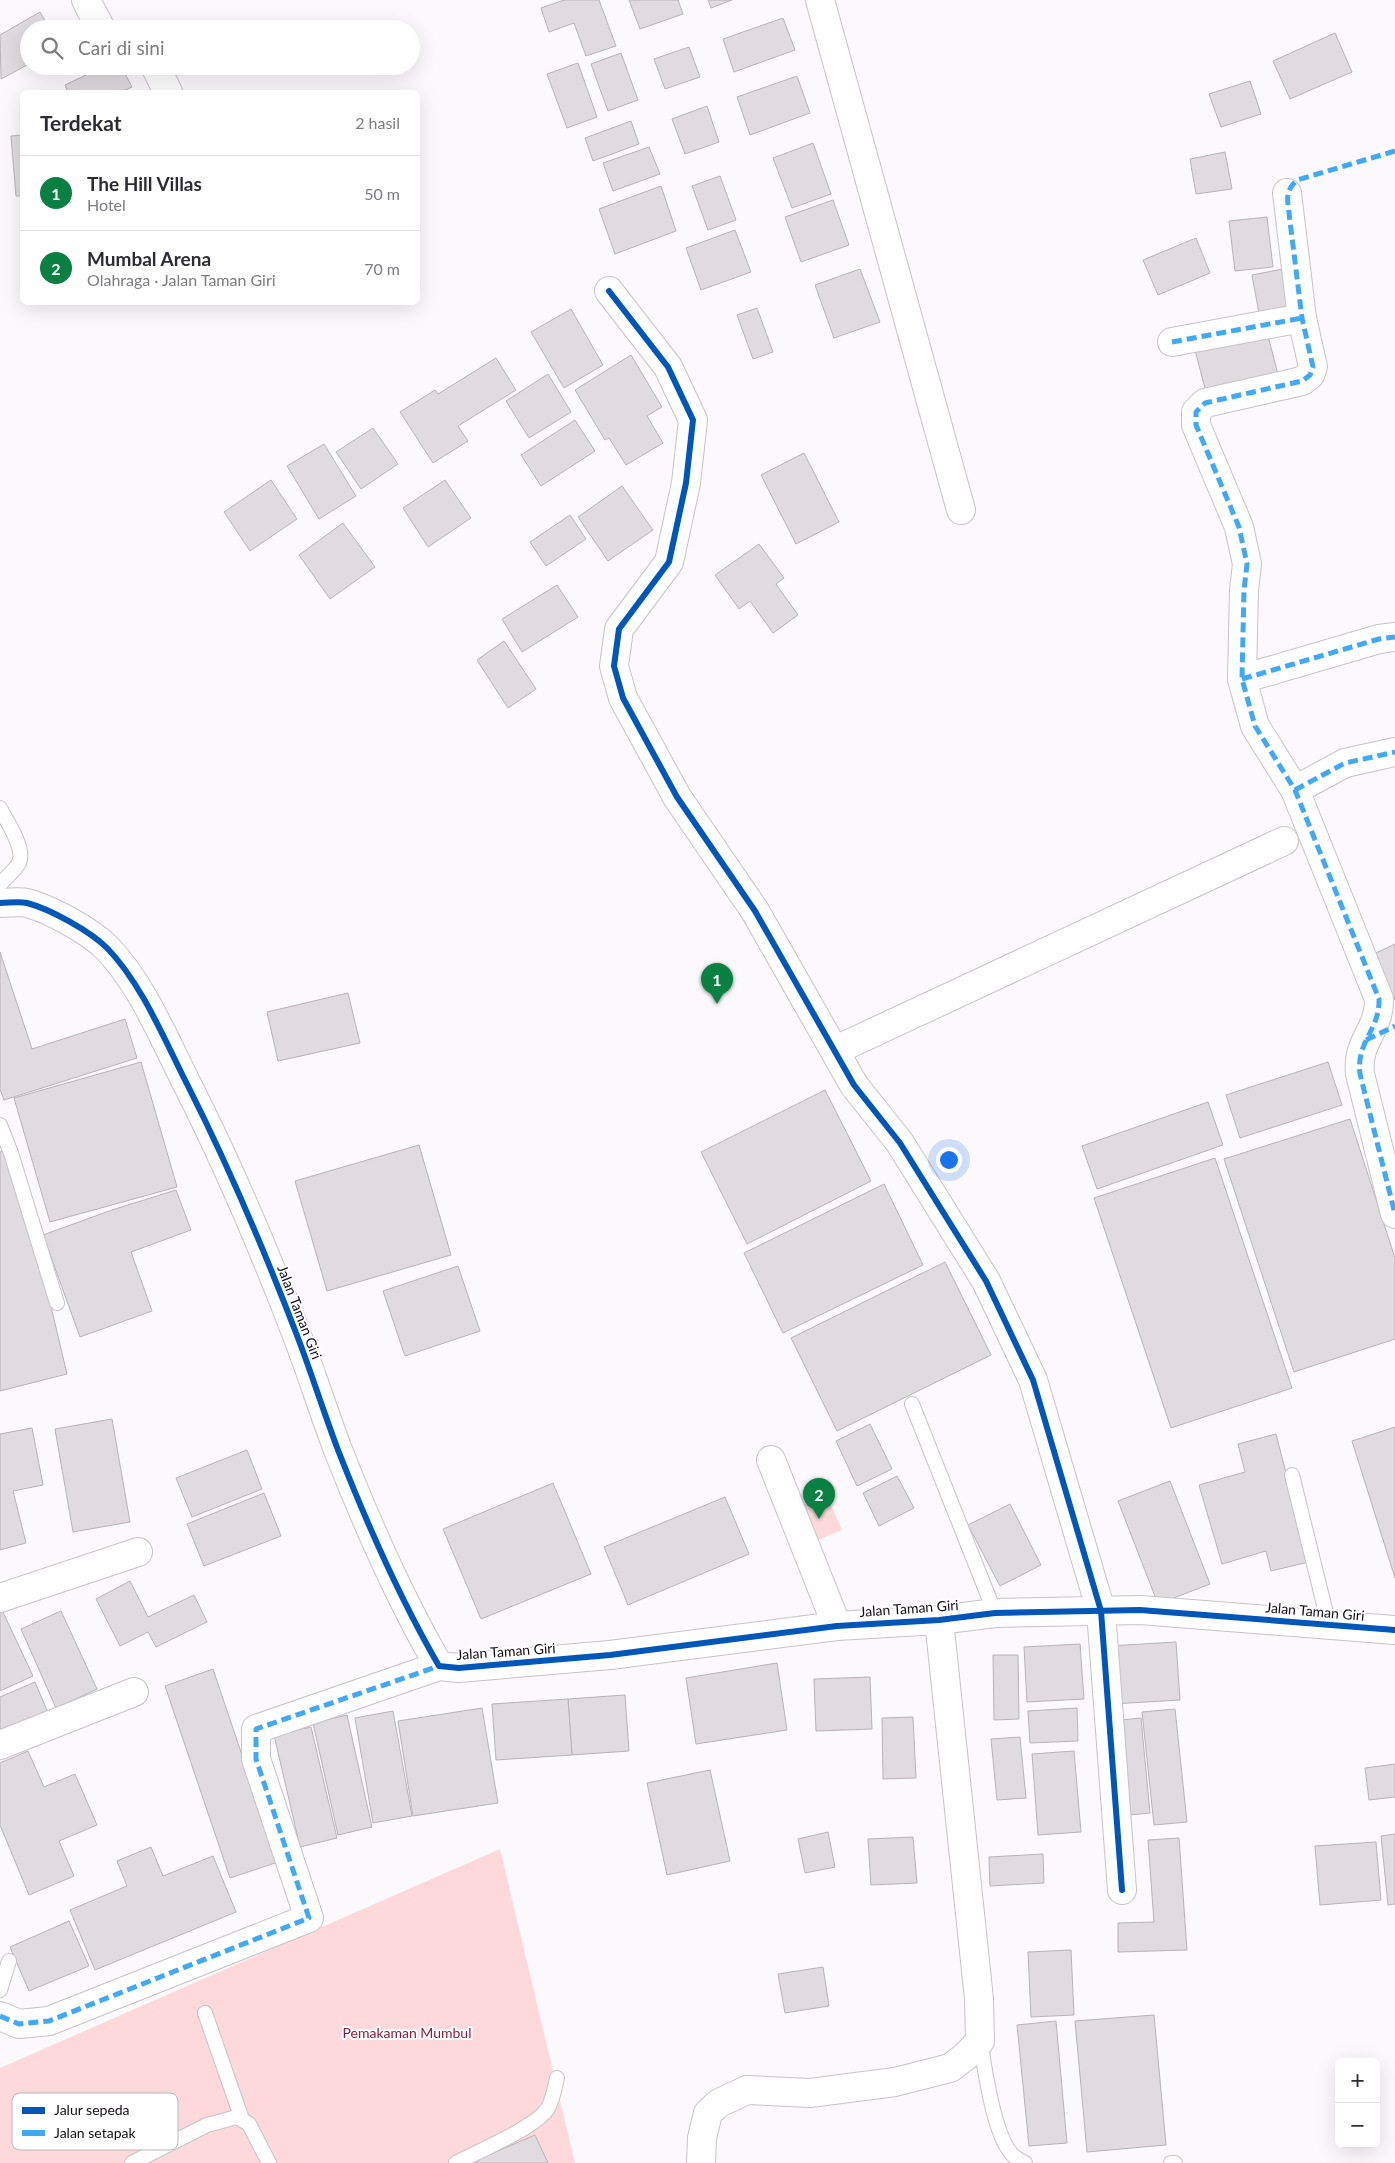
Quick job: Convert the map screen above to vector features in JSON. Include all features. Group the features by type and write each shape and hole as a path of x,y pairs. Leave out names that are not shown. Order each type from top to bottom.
{"street":[{"path":"86,0 96,20"},
{"path":"820,0 961,510"},
{"path":"160,75 167,90"},
{"path":"1287,193 1302,318 1312,367 1310,375 1302,381 1205,403 1196,412 1196,425 1239,528 1247,564 1244,590 1242,679 1255,726 1295,790 1379,999 1379,1011 1359,1056 1360,1074 1395,1214"},
{"path":"609,291 668,367 692,420 686,483 669,562 619,629 614,666 623,698 677,797 755,911 836,1050 854,1085 900,1143 986,1281 1029,1371 1101,1611 1122,1890"},
{"path":"1172,342 1302,318"},
{"path":"1242,679 1379,639 1395,637"},
{"path":"1295,790 1345,763 1395,752"},
{"path":"836,1050 1284,841"},
{"name":"Jalan Taman Giri","path":"0,903 27,903 88,932 107,948 130,978 153,1017 200,1110 246,1208 298,1338 338,1450 379,1547 417,1628 438,1666 458,1668 610,1655 838,1626 939,1620 995,1613 1140,1610 1211,1614 1395,1630"},
{"path":"1366,1040 1395,1026"},
{"path":"771,1460 838,1626"},
{"path":"0,1598 138,1552"},
{"path":"701,2163 702,2138 708,2114 719,2103 747,2090 810,2092 895,2082 950,2068 980,2042 979,1999 939,1620"},
{"path":"0,2016 20,2024 49,2021 309,1918 256,1759 256,1729 438,1666"},
{"path":"0,1745 134,1692"}],"lane":[{"path":"0,808 14,835 20,856 19,862 0,884"},
{"path":"0,1125 11,1152 57,1303"},
{"path":"912,1404 995,1613"},
{"path":"1292,1475 1329,1625"},
{"path":"0,1990 9,1961"},
{"path":"205,2013 242,2119 254,2132 268,2163"},
{"path":"980,2042 993,2109 1002,2137 1014,2156 1025,2163"},
{"path":"456,2163 508,2137 542,2115 548,2108 557,2078"},
{"path":"178,2139 207,2124 237,2117 242,2119"},
{"path":"132,2163 157,2150"}],"green space":[{"path":"827,1496 842,1530 811,1543 796,1508"},
{"name":"Pemakaman Mumbul","path":"500,1849 575,2163 0,2163 0,2068"}],"building":[{"path":"564,0 599,0 616,46 586,56 574,23 549,32 541,8"},
{"path":"629,0 678,0 683,14 640,29"},
{"path":"708,0 732,0 711,8"},
{"path":"40,12 45,20 26,20"},
{"path":"783,18 795,50 734,72 723,39"},
{"path":"20,24 20,69 1,79 0,35"},
{"path":"1335,33 1352,72 1290,99 1273,61"},
{"path":"689,47 700,77 665,89 654,59"},
{"path":"621,53 638,100 608,111 591,64"},
{"path":"578,63 597,117 567,128 547,74"},
{"path":"86,75 126,75 132,87 125,90 67,90 65,85"},
{"path":"797,76 810,113 750,135 737,97"},
{"path":"1250,81 1261,114 1221,127 1209,94"},
{"path":"707,106 719,142 685,154 672,119"},
{"path":"631,121 639,144 593,161 585,138"},
{"path":"20,135 20,196 16,196 11,136"},
{"path":"813,143 831,194 792,208 773,158"},
{"path":"649,147 660,174 613,191 603,163"},
{"path":"1225,152 1232,189 1196,194 1190,159"},
{"path":"720,176 736,220 708,230 692,186"},
{"path":"661,186 676,231 615,254 599,209"},
{"path":"833,200 849,245 801,262 785,217"},
{"path":"1267,217 1273,267 1235,271 1229,221"},
{"path":"735,230 751,272 701,290 686,248"},
{"path":"1196,238 1210,273 1158,295 1143,260"},
{"path":"860,269 880,322 834,338 815,285"},
{"path":"1283,269 1292,313 1260,319 1252,275"},
{"path":"757,308 773,352 753,359 737,315"},
{"path":"571,309 603,365 564,388 531,332"},
{"path":"1267,332 1280,382 1208,400 1195,350"},
{"path":"631,355 662,407 647,416 663,443 626,465 609,438 605,440 575,390"},
{"path":"496,358 516,390 458,426 468,441 433,463 400,412 435,390 438,394"},
{"path":"548,374 571,412 529,438 506,401"},
{"path":"575,420 595,451 541,486 521,455"},
{"path":"373,428 398,464 361,489 336,452"},
{"path":"324,444 356,496 319,519 287,466"},
{"path":"804,453 839,522 796,544 761,475"},
{"path":"271,480 297,519 250,551 224,512"},
{"path":"445,480 471,518 428,547 403,508"},
{"path":"622,486 653,530 608,561 578,517"},
{"path":"570,515 586,539 546,566 530,542"},
{"path":"343,523 375,567 330,599 299,555"},
{"path":"759,544 784,578 776,584 798,615 773,633 750,601 739,609 715,575"},
{"path":"557,585 578,617 522,652 502,619"},
{"path":"504,641 536,689 508,708 477,660"},
{"path":"1395,944 1395,1000 1374,954"},
{"path":"0,952 32,1049 125,1019 137,1058 4,1100 0,1089"},
{"path":"348,993 360,1043 278,1061 267,1012"},
{"path":"141,1062 177,1187 50,1222 14,1098"},
{"path":"1328,1062 1342,1105 1240,1138 1226,1095"},
{"path":"825,1090 871,1181 747,1244 701,1152"},
{"path":"1208,1102 1223,1145 1097,1189 1082,1146"},
{"path":"1350,1119 1395,1258 1395,1339 1294,1372 1224,1159"},
{"path":"419,1145 451,1255 327,1291 295,1181"},
{"path":"8,1150 40,1260 67,1374 0,1391 0,1152"},
{"path":"1215,1158 1292,1388 1171,1428 1094,1198"},
{"path":"884,1184 923,1265 783,1333 744,1253"},
{"path":"176,1190 191,1230 131,1252 152,1311 80,1337 43,1235 112,1210"},
{"path":"945,1262 991,1355 837,1431 791,1338"},
{"path":"458,1266 480,1331 405,1356 383,1291"},
{"path":"112,1419 130,1522 73,1532 55,1429"},
{"path":"870,1424 892,1469 857,1486 836,1441"},
{"path":"1395,1427 1395,1578 1352,1441"},
{"path":"32,1428 43,1485 13,1491 26,1543 0,1550 0,1434"},
{"path":"1276,1434 1309,1562 1271,1571 1266,1551 1222,1564 1199,1485 1245,1472 1238,1444"},
{"path":"247,1450 262,1489 192,1517 176,1478"},
{"path":"897,1476 914,1508 879,1526 863,1493"},
{"path":"1170,1481 1210,1584 1158,1604 1118,1501"},
{"path":"553,1483 591,1574 481,1619 443,1529"},
{"path":"264,1493 281,1536 204,1566 187,1524"},
{"path":"725,1497 749,1554 628,1605 604,1547"},
{"path":"1010,1504 1041,1565 1000,1586 968,1525"},
{"path":"130,1581 148,1617 194,1595 207,1622 156,1647 148,1632 120,1646 96,1599"},
{"path":"2,1610 33,1676 0,1691 0,1611"},
{"path":"61,1611 97,1689 56,1708 21,1629"},
{"path":"1176,1642 1180,1700 1112,1704 1109,1646"},
{"path":"1080,1644 1084,1699 1027,1702 1024,1647"},
{"path":"993,1655 1018,1655 1019,1719 994,1720"},
{"path":"777,1663 787,1730 696,1744 686,1678"},
{"path":"213,1669 278,1862 230,1878 165,1686"},
{"path":"870,1677 872,1729 816,1731 814,1679"},
{"path":"35,1682 49,1715 0,1737 0,1697"},
{"path":"625,1695 629,1751 572,1755 568,1699"},
{"path":"568,1699 572,1755 496,1760 492,1704"},
{"path":"482,1708 498,1803 413,1816 398,1721"},
{"path":"1077,1708 1078,1741 1030,1743 1028,1711"},
{"path":"1175,1709 1187,1822 1154,1825 1142,1712"},
{"path":"393,1711 412,1816 373,1823 355,1718"},
{"path":"347,1715 372,1827 338,1835 313,1723"},
{"path":"913,1717 916,1778 883,1779 882,1718"},
{"path":"1141,1718 1150,1813 1119,1816 1110,1721"},
{"path":"311,1727 337,1838 300,1847 274,1735"},
{"path":"1020,1737 1026,1798 997,1800 991,1739"},
{"path":"28,1751 44,1787 75,1774 97,1825 59,1841 74,1876 29,1895 0,1825 0,1763"},
{"path":"1074,1751 1081,1832 1038,1835 1032,1754"},
{"path":"1395,1764 1395,1797 1369,1800 1365,1768"},
{"path":"710,1770 730,1861 667,1875 647,1783"},
{"path":"828,1832 835,1867 805,1873 798,1839"},
{"path":"1395,1834 1395,1904 1388,1905 1381,1836"},
{"path":"913,1837 917,1883 871,1885 868,1839"},
{"path":"1179,1838 1187,1950 1118,1952 1118,1923 1154,1922 1148,1840"},
{"path":"1376,1842 1381,1900 1320,1905 1315,1846"},
{"path":"151,1847 163,1876 213,1856 236,1912 95,1970 70,1910 127,1886 117,1861"},
{"path":"1043,1854 1044,1883 990,1886 989,1857"},
{"path":"69,1921 89,1966 29,1991 10,1947"},
{"path":"1071,1950 1074,2015 1031,2017 1028,1952"},
{"path":"823,1967 829,2006 785,2013 778,1974"},
{"path":"1154,2015 1166,2145 1087,2152 1075,2021"},
{"path":"1056,2021 1067,2143 1029,2146 1017,2025"},
{"path":"535,2135 548,2163 470,2163"}],"marked path":[{"path":"1395,151 1297,180 1289,191 1288,205 1302,318 1313,367 1310,375 1302,381 1205,403 1196,412 1196,425 1239,527 1247,564 1244,590 1242,679 1255,726 1295,790 1379,999 1376,1019 1361,1053 1360,1074 1395,1214"},
{"path":"1172,342 1302,318"},
{"path":"1242,679 1379,639 1395,637"},
{"path":"1295,790 1345,763 1395,752"},
{"path":"1366,1040 1395,1026"},
{"path":"0,2016 19,2024 49,2021 309,1918 256,1759 256,1729 439,1666"}],"cycle path":[{"path":"609,291 668,367 693,420 686,483 669,562 619,629 614,666 623,698 677,797 755,911 854,1085 900,1143 986,1281 1033,1380 1101,1611 1122,1890"},
{"path":"0,903 27,903 47,910 69,921 100,941 120,962 142,996 203,1117 260,1242 360,1505 397,1587 439,1666 459,1668 610,1655 837,1626 939,1620 995,1613 1140,1610 1395,1630"}],"place":[{"name":"The Hill Villas","path":"717,1004"},
{"name":"Mumbal Arena","path":"819,1519"}]}
